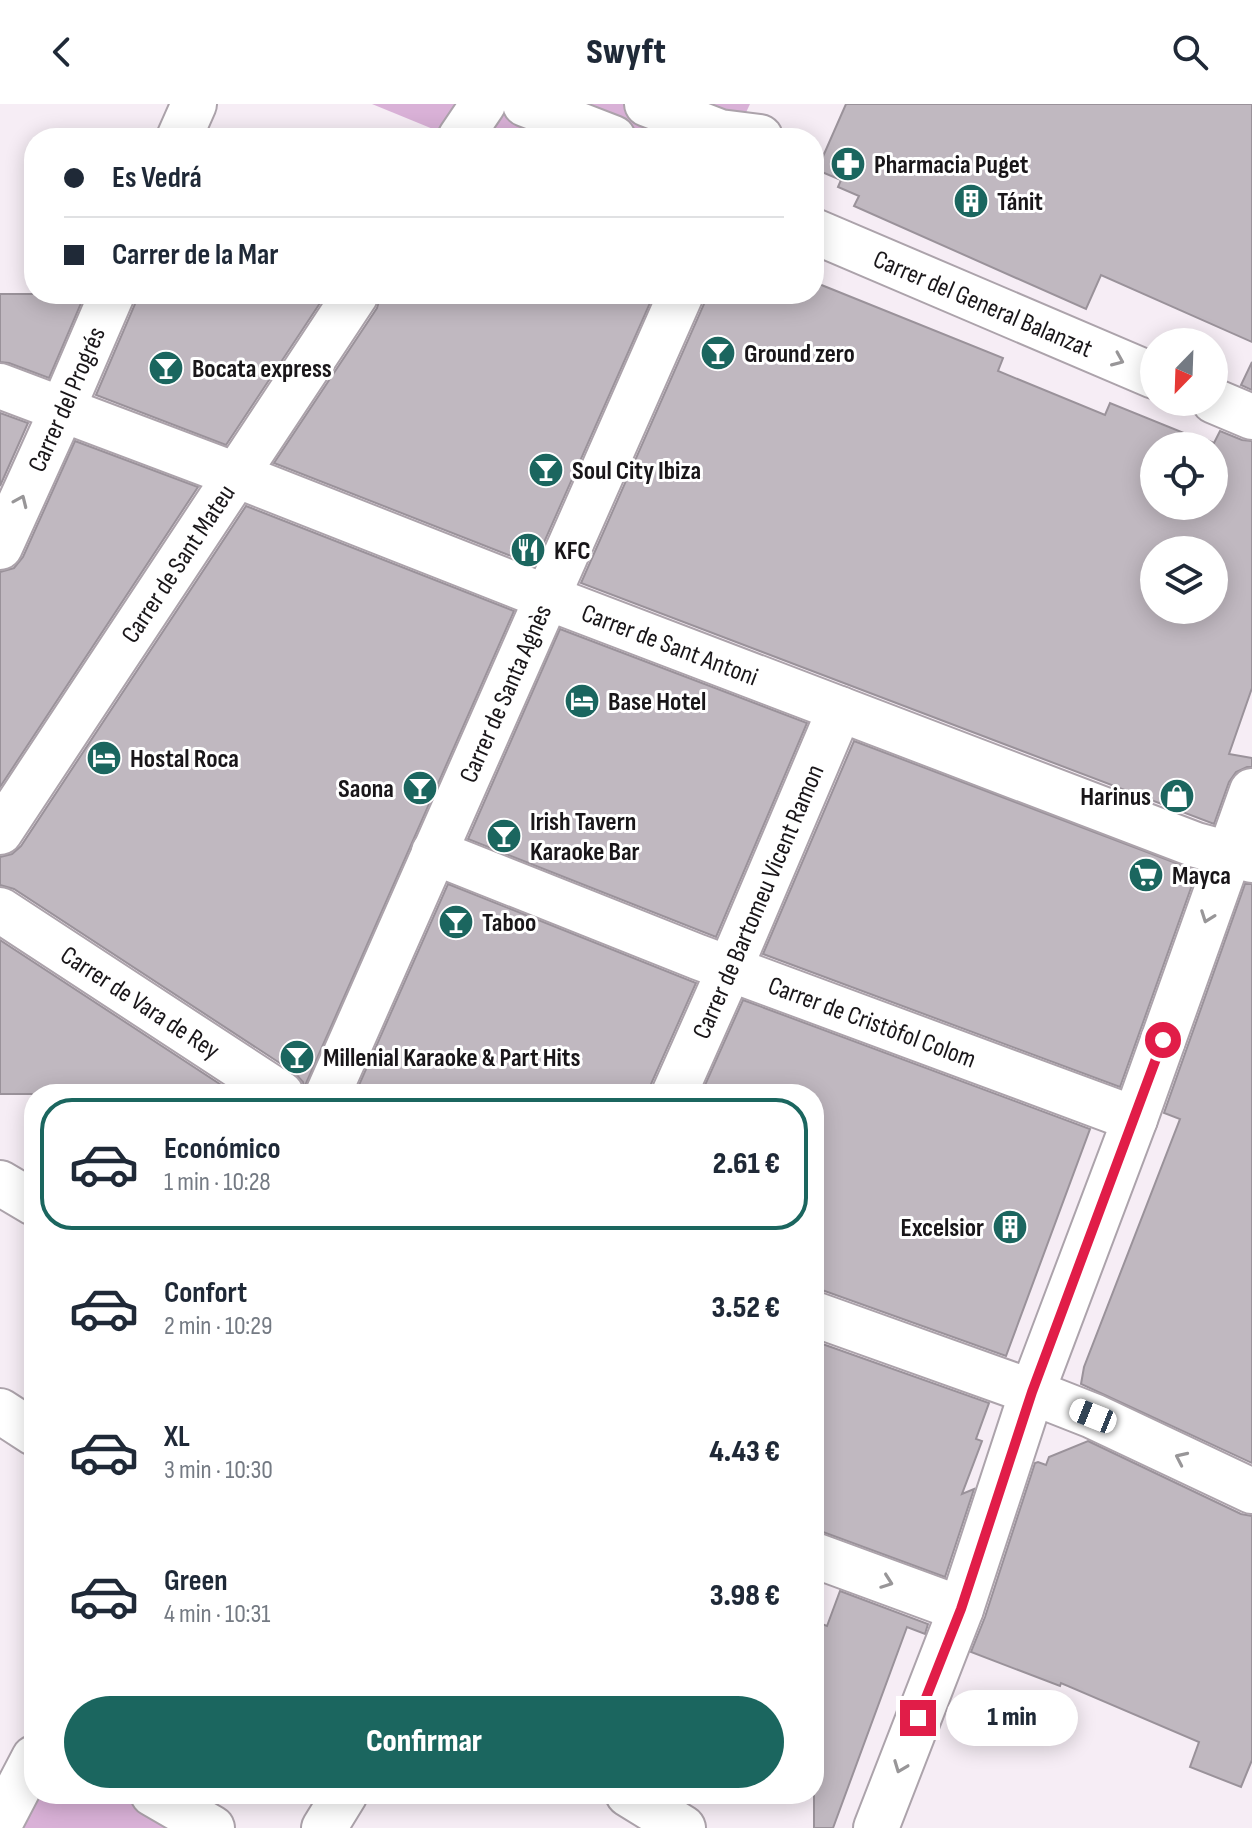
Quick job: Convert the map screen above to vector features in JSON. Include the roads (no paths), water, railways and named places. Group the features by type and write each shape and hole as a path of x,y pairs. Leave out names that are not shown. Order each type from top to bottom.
{"street":[{"path":"183,128 194,104"},
{"path":"467,128 483,104"},
{"path":"525,104 587,128"},
{"path":"647,104 710,128"},
{"path":"764,128 774,104"},
{"name":"Carrer del General Balanzat","path":"824,235 1140,370"},
{"name":"Carrer del Progrés","path":"0,547 108,304"},
{"name":"Carrer de Sant Mateu","path":"0,832 349,304"},
{"name":"Carrer de Santa Agnès","path":"332,1084 677,304"},
{"name":"Carrer de Sant Antoni","path":"0,386 1196,845 1240,857"},
{"path":"1228,407 1252,417"},
{"name":"Carrer de Bartomeu Vicent Ramon","path":"678,1084 840,709"},
{"path":"876,1828 961,1609 1032,1392 1135,1119 1240,857 1252,791"},
{"name":"Carrer de Cristòfol Colom","path":"434,852 730,968 1135,1119"},
{"name":"Carrer de Vara de Rey","path":"0,910 266,1084"},
{"path":"0,1183 24,1197"},
{"path":"824,1318 1093,1416 1252,1491"},
{"path":"0,1411 24,1427"},
{"path":"824,1559 961,1609"},
{"path":"2,1813 24,1775"},
{"path":"170,1804 212,1828"},
{"path":"324,1828 339,1804"},
{"path":"644,1804 683,1828"}],"place":[{"name":"Pharmacia Puget","path":"848,164"},
{"name":"Tánit","path":"971,201"},
{"name":"Ground zero","path":"718,353"},
{"name":"Bocata express","path":"166,368"},
{"name":"Soul City Ibiza","path":"546,470"},
{"name":"KFC","path":"528,550"},
{"name":"Base Hotel","path":"582,701"},
{"name":"Hostal Roca","path":"104,758"},
{"name":"Saona","path":"420,788"},
{"name":"Harinus","path":"1177,796"},
{"name":"Irish Tavern Karaoke Bar","path":"504,836"},
{"name":"Mayca","path":"1146,875"},
{"name":"Taboo","path":"456,922"},
{"name":"Millenial Karaoke & Part Hits","path":"297,1057"},
{"name":"Excelsior","path":"1010,1227"}]}
